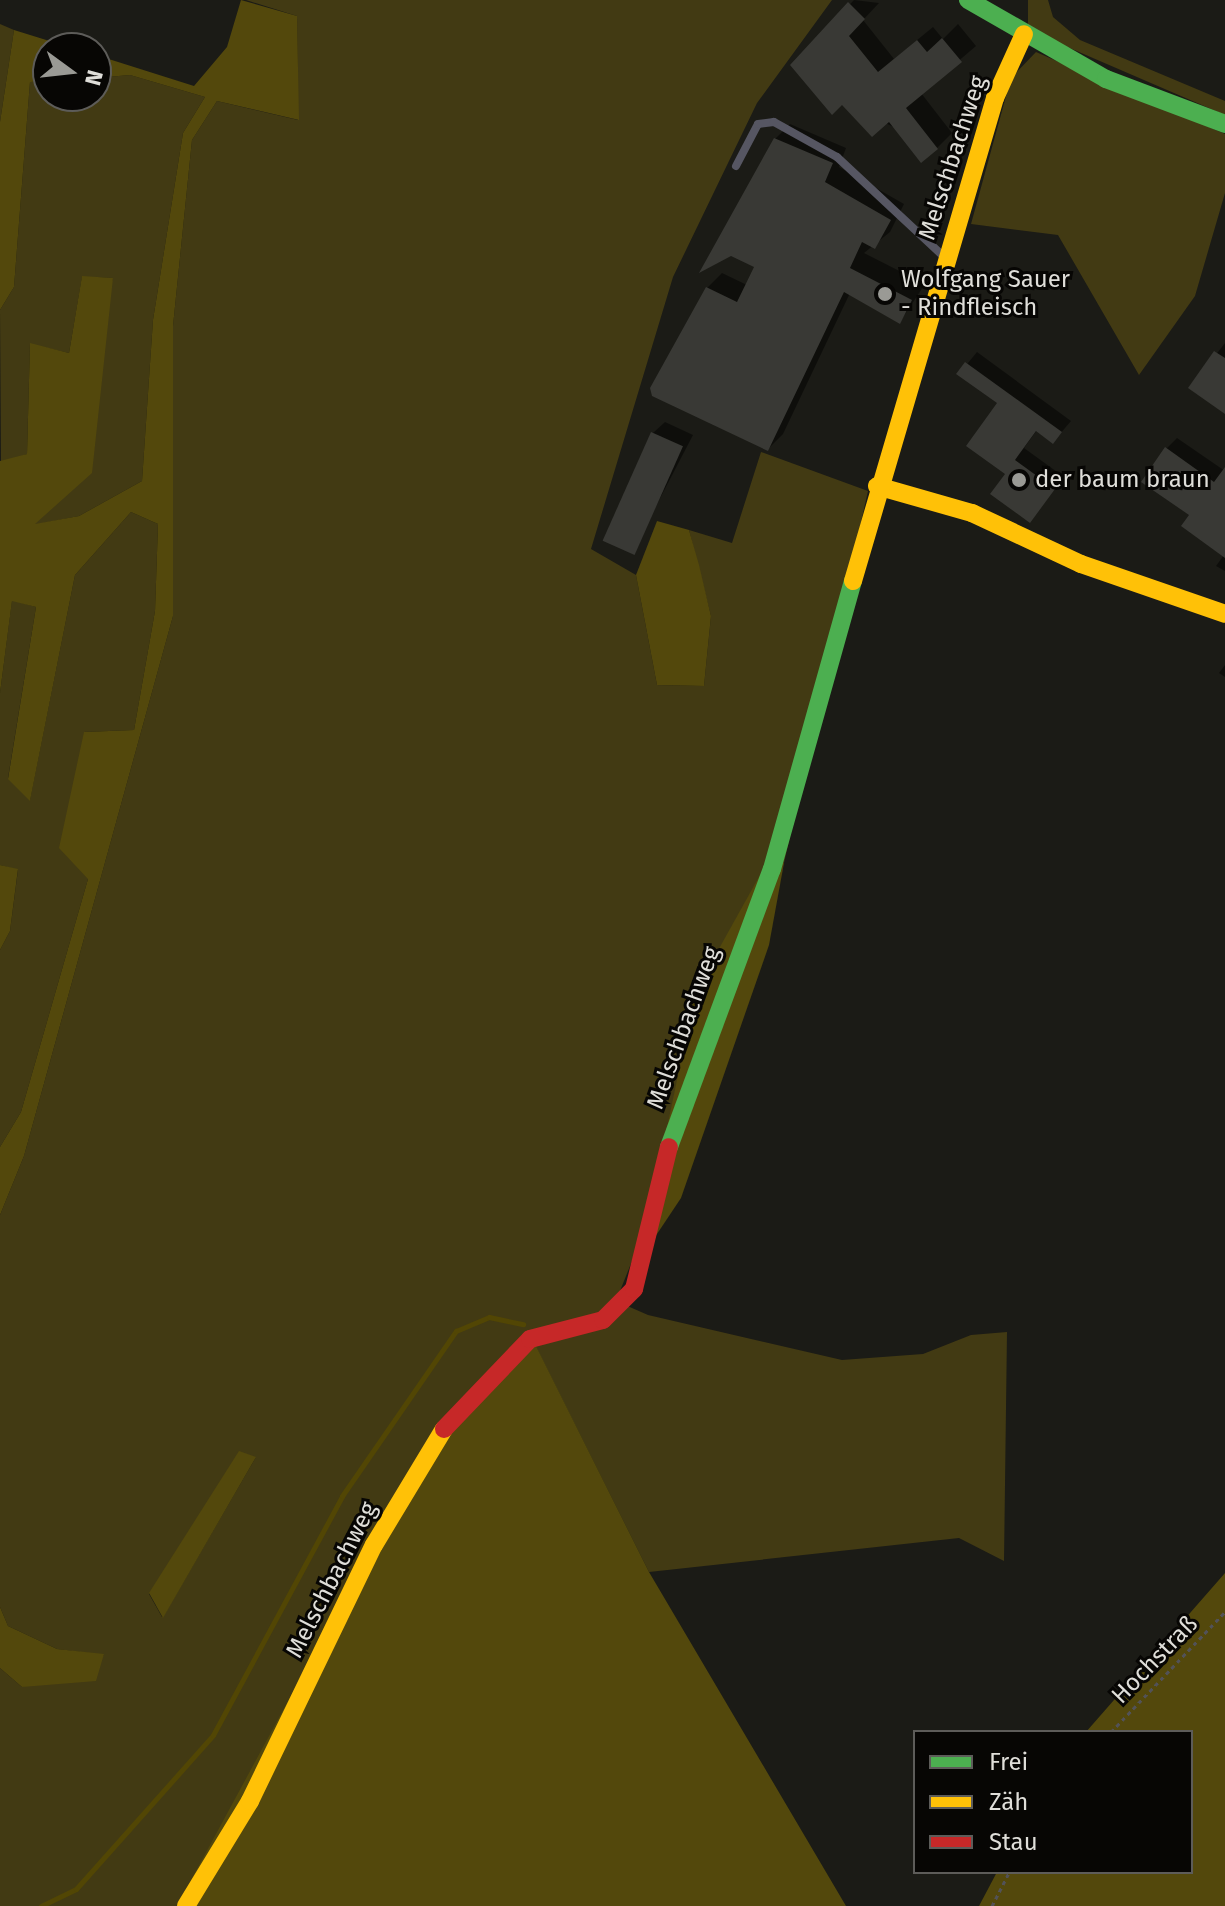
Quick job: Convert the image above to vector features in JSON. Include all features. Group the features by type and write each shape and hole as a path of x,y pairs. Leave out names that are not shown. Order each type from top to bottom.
{"street":[{"path":"968,0 1106,79 1225,124"},
{"name":"Melschbachweg","path":"186,1906 250,1801 374,1545 455,1411 530,1339 603,1320 634,1289 678,1109 772,869 877,486 995,98 1024,34"},
{"path":"877,486 972,513 1081,564 1225,614"}],"lane":[{"path":"736,166 758,124 774,122 837,157 946,259"}],"path":[{"name":"Hochstraß","path":"1113,1730 1225,1612"},
{"path":"992,1906 1008,1874"}],"shaded area":[{"path":"241,0 297,16 299,120 217,101 192,140 173,326 173,616 24,1156 0,1215 0,1147 21,1112 88,879 59,848 84,732 134,730 155,611 158,524 131,512 75,575 30,801 8,779 36,607 12,601 0,693 0,461 27,454 30,343 69,353 82,276 113,278 92,473 35,524 79,516 142,481 153,320 183,133 205,97 130,75 112,77 112,60 194,86 227,47"},
{"path":"246,0 832,0 757,103 673,277 591,549 636,575 657,685 704,686 711,616 689,530 732,543 761,452 868,491 784,863 661,1156 644,1231 616,1301 648,1315 842,1360 923,1354 971,1335 1007,1332 1004,1561 959,1538 649,1572 529,1333 177,1906 0,1906 0,1668 22,1687 104,1655 57,1649 8,1626 0,1607 0,1215 24,1156 173,616 173,326 192,140 217,101 298,120 297,16","holes":["256,1457 163,1617 149,1594"]},
{"path":"1028,0 1048,0 1053,17 1080,40 1225,101 1225,115 1028,30"},
{"path":"0,24 14,30 0,122"},
{"path":"14,30 32,36 32,82 14,287 0,310 0,122"},
{"path":"1036,52 1225,134 1225,193 1195,296 1139,375 1058,235 971,224 1011,78"},
{"path":"130,75 205,97 183,133 153,320 142,481 79,516 34,525 113,278 82,277 69,353 30,344 27,454 1,464 0,310 14,287 30,82 32,112 112,112 112,77"},
{"path":"131,512 158,524 155,611 134,730 84,732 88,879 21,1112 0,1147 0,950 10,931 18,870 0,865 0,693 12,600 36,607 8,778 30,800 75,575"},
{"path":"657,521 689,530 699,565 711,616 704,686 657,685 636,575"},
{"path":"784,863 769,945 681,1198 655,1237 661,1156 696,990 765,866"},
{"path":"0,865 18,869 10,931 0,950"},
{"path":"529,1332 649,1572 846,1906 177,1906 426,1446"},
{"path":"239,1451 256,1457 163,1618 149,1593"},
{"path":"1225,1573 1225,1906 979,1906 996,1874 1193,1874 1193,1730 1088,1730"},
{"path":"0,1607 8,1626 57,1649 104,1654 96,1681 22,1687 0,1668"}],"building":[{"path":"848,2 865,19 849,36 878,72 917,40 927,52 942,38 962,62 906,108 938,149 921,163 889,122 872,137 842,105 832,115 790,65"},
{"path":"774,138 833,163 825,182 891,220 875,249 862,242 850,268 912,300 900,324 844,292 768,451 652,396 650,388 706,287 737,302 754,267 731,256 699,273"},
{"path":"1214,351 1225,358 1225,414 1188,388"},
{"path":"965,362 1062,432 1053,444 1036,431 1015,460 1055,489 1030,523 990,494 1005,474 966,446 997,403 956,374"},
{"path":"651,432 683,446 635,555 603,541"},
{"path":"1165,447 1214,482 1225,467 1225,558 1181,526 1189,515 1141,482"}],"waterway":[{"path":"41,1906 76,1889 213,1735 342,1496 456,1331 489,1317 523,1324"}],"traffic: fast":[{"path":"968,0 1106,79 1225,124"},
{"path":"669,1147 772,869 853,581"}],"traffic: slow":[{"path":"853,581 995,98 1024,34"},
{"path":"877,486 972,513 1081,564 1225,614"},
{"path":"186,1906 250,1801 374,1545 444,1429"}],"traffic: jam":[{"path":"444,1429 530,1339 603,1320 634,1289 669,1147"}],"place":[{"name":"Wolfgang Sauer - Rindfleisch","path":"885,294"},
{"name":"der baum braun","path":"1019,480"}]}
